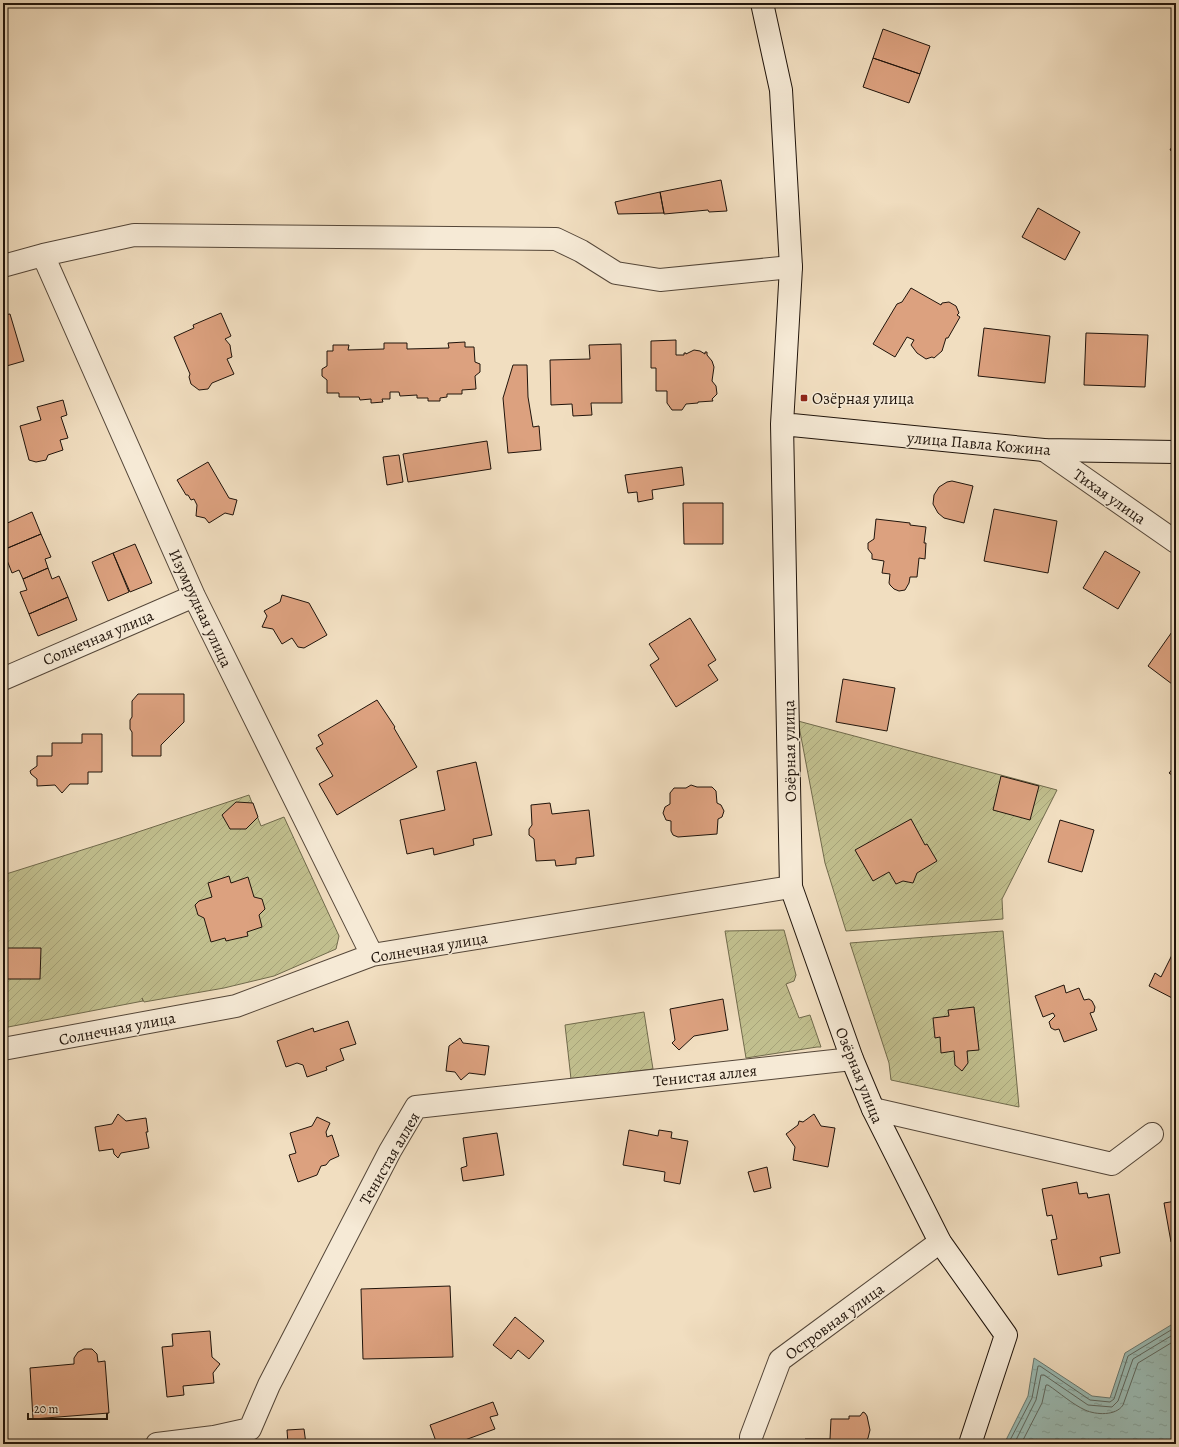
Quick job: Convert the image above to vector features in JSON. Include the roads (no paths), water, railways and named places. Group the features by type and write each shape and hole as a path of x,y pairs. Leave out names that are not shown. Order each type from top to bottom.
{"street":[{"name":"Озёрная улица","path":"762,3 780,90 791,267 782,424 791,887 852,1059 873,1109 940,1242 1006,1336 970,1444"},
{"path":"3,266 43,255 134,235 556,239 581,251 616,273 660,280 791,267"},
{"name":"Изумрудная улица","path":"43,255 194,596 372,955"},
{"name":"улица Павла Кожина","path":"782,424 1044,450 1176,452"},
{"name":"Тихая улица","path":"1044,450 1176,542"},
{"name":"Солнечная улица","path":"3,679 194,596"},
{"name":"Солнечная улица","path":"3,1049 236,1006 372,955 791,887"},
{"name":"Тенистая аллея","path":"158,1444 214,1437 250,1429 269,1385 386,1158 416,1107 852,1059"},
{"path":"873,1109 1112,1164 1152,1134"},
{"name":"Островная улица","path":"751,1444 751,1437 780,1360 940,1242"}],"water":[{"path":"1176,1322 1176,1444 1004,1444 1028,1396 1034,1358 1092,1396 1110,1398 1125,1353"}],"place":[{"name":"Озёрная улица","path":"804,398"}]}
